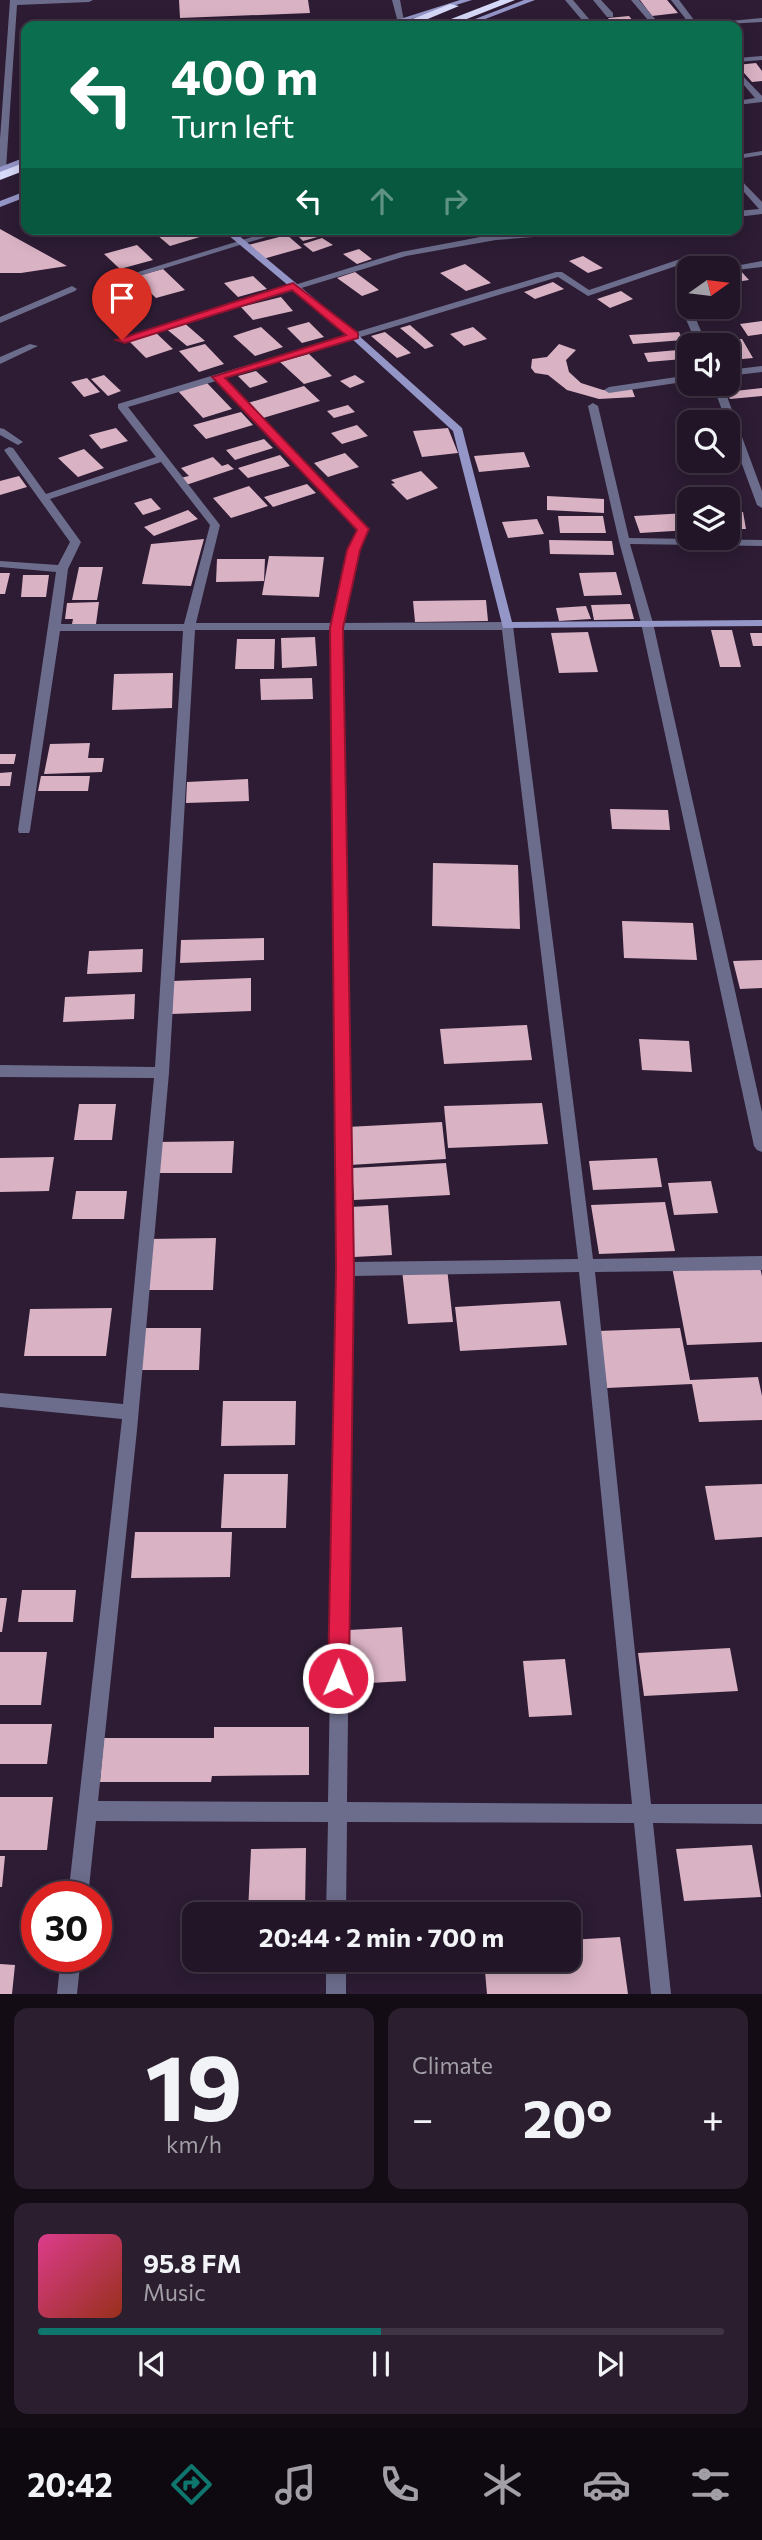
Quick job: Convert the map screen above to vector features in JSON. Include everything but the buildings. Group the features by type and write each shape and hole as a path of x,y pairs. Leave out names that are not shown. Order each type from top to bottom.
{"highway":[{"path":"407,21 469,0"},
{"path":"453,21 510,0"},
{"path":"1,172 21,167"},
{"path":"0,189 21,181"}],"street":[{"path":"21,162 1,172 14,1 89,0"},
{"path":"396,0 401,21"},
{"path":"474,21 531,0"},
{"path":"569,0 587,21"},
{"path":"597,0 610,15"},
{"path":"635,0 653,21"},
{"path":"675,0 692,21"},
{"path":"742,22 762,20"},
{"path":"742,60 762,58"},
{"path":"742,78 762,100"},
{"path":"742,102 762,100"},
{"path":"742,156 762,153"},
{"path":"742,185 762,209 742,213"},
{"path":"0,204 21,196"},
{"path":"232,235 354,336 458,430 507,626 586,1264 661,1994"},
{"path":"114,281 268,235"},
{"path":"122,340 293,286 448,244 537,235"},
{"path":"80,1881 130,1412 162,1073 189,626 215,525 122,406 559,274 588,293 677,263"},
{"path":"740,267 762,264"},
{"path":"0,320 72,289"},
{"path":"0,360 33,346"},
{"path":"740,372 762,369"},
{"path":"218,377 363,529 354,550 336,628 345,1269 336,1902"},
{"path":"609,390 677,381"},
{"path":"722,396 762,505"},
{"path":"593,407 624,541 647,622 762,1146"},
{"path":"0,430 76,542 62,569 24,830"},
{"path":"44,498 163,458"},
{"path":"624,541 762,543"},
{"path":"0,564 62,569"},
{"path":"55,628 762,623"},
{"path":"0,1071 162,1073"},
{"path":"345,1269 762,1262"},
{"path":"0,1400 130,1412"},
{"path":"88,1811 762,1815"},
{"path":"67,1994 69,1972"},
{"path":"336,1972 336,1994"}],"route":[{"path":"122,340 293,286 354,336 218,377 363,529 354,550 336,628 345,1269 338,1678"}]}
